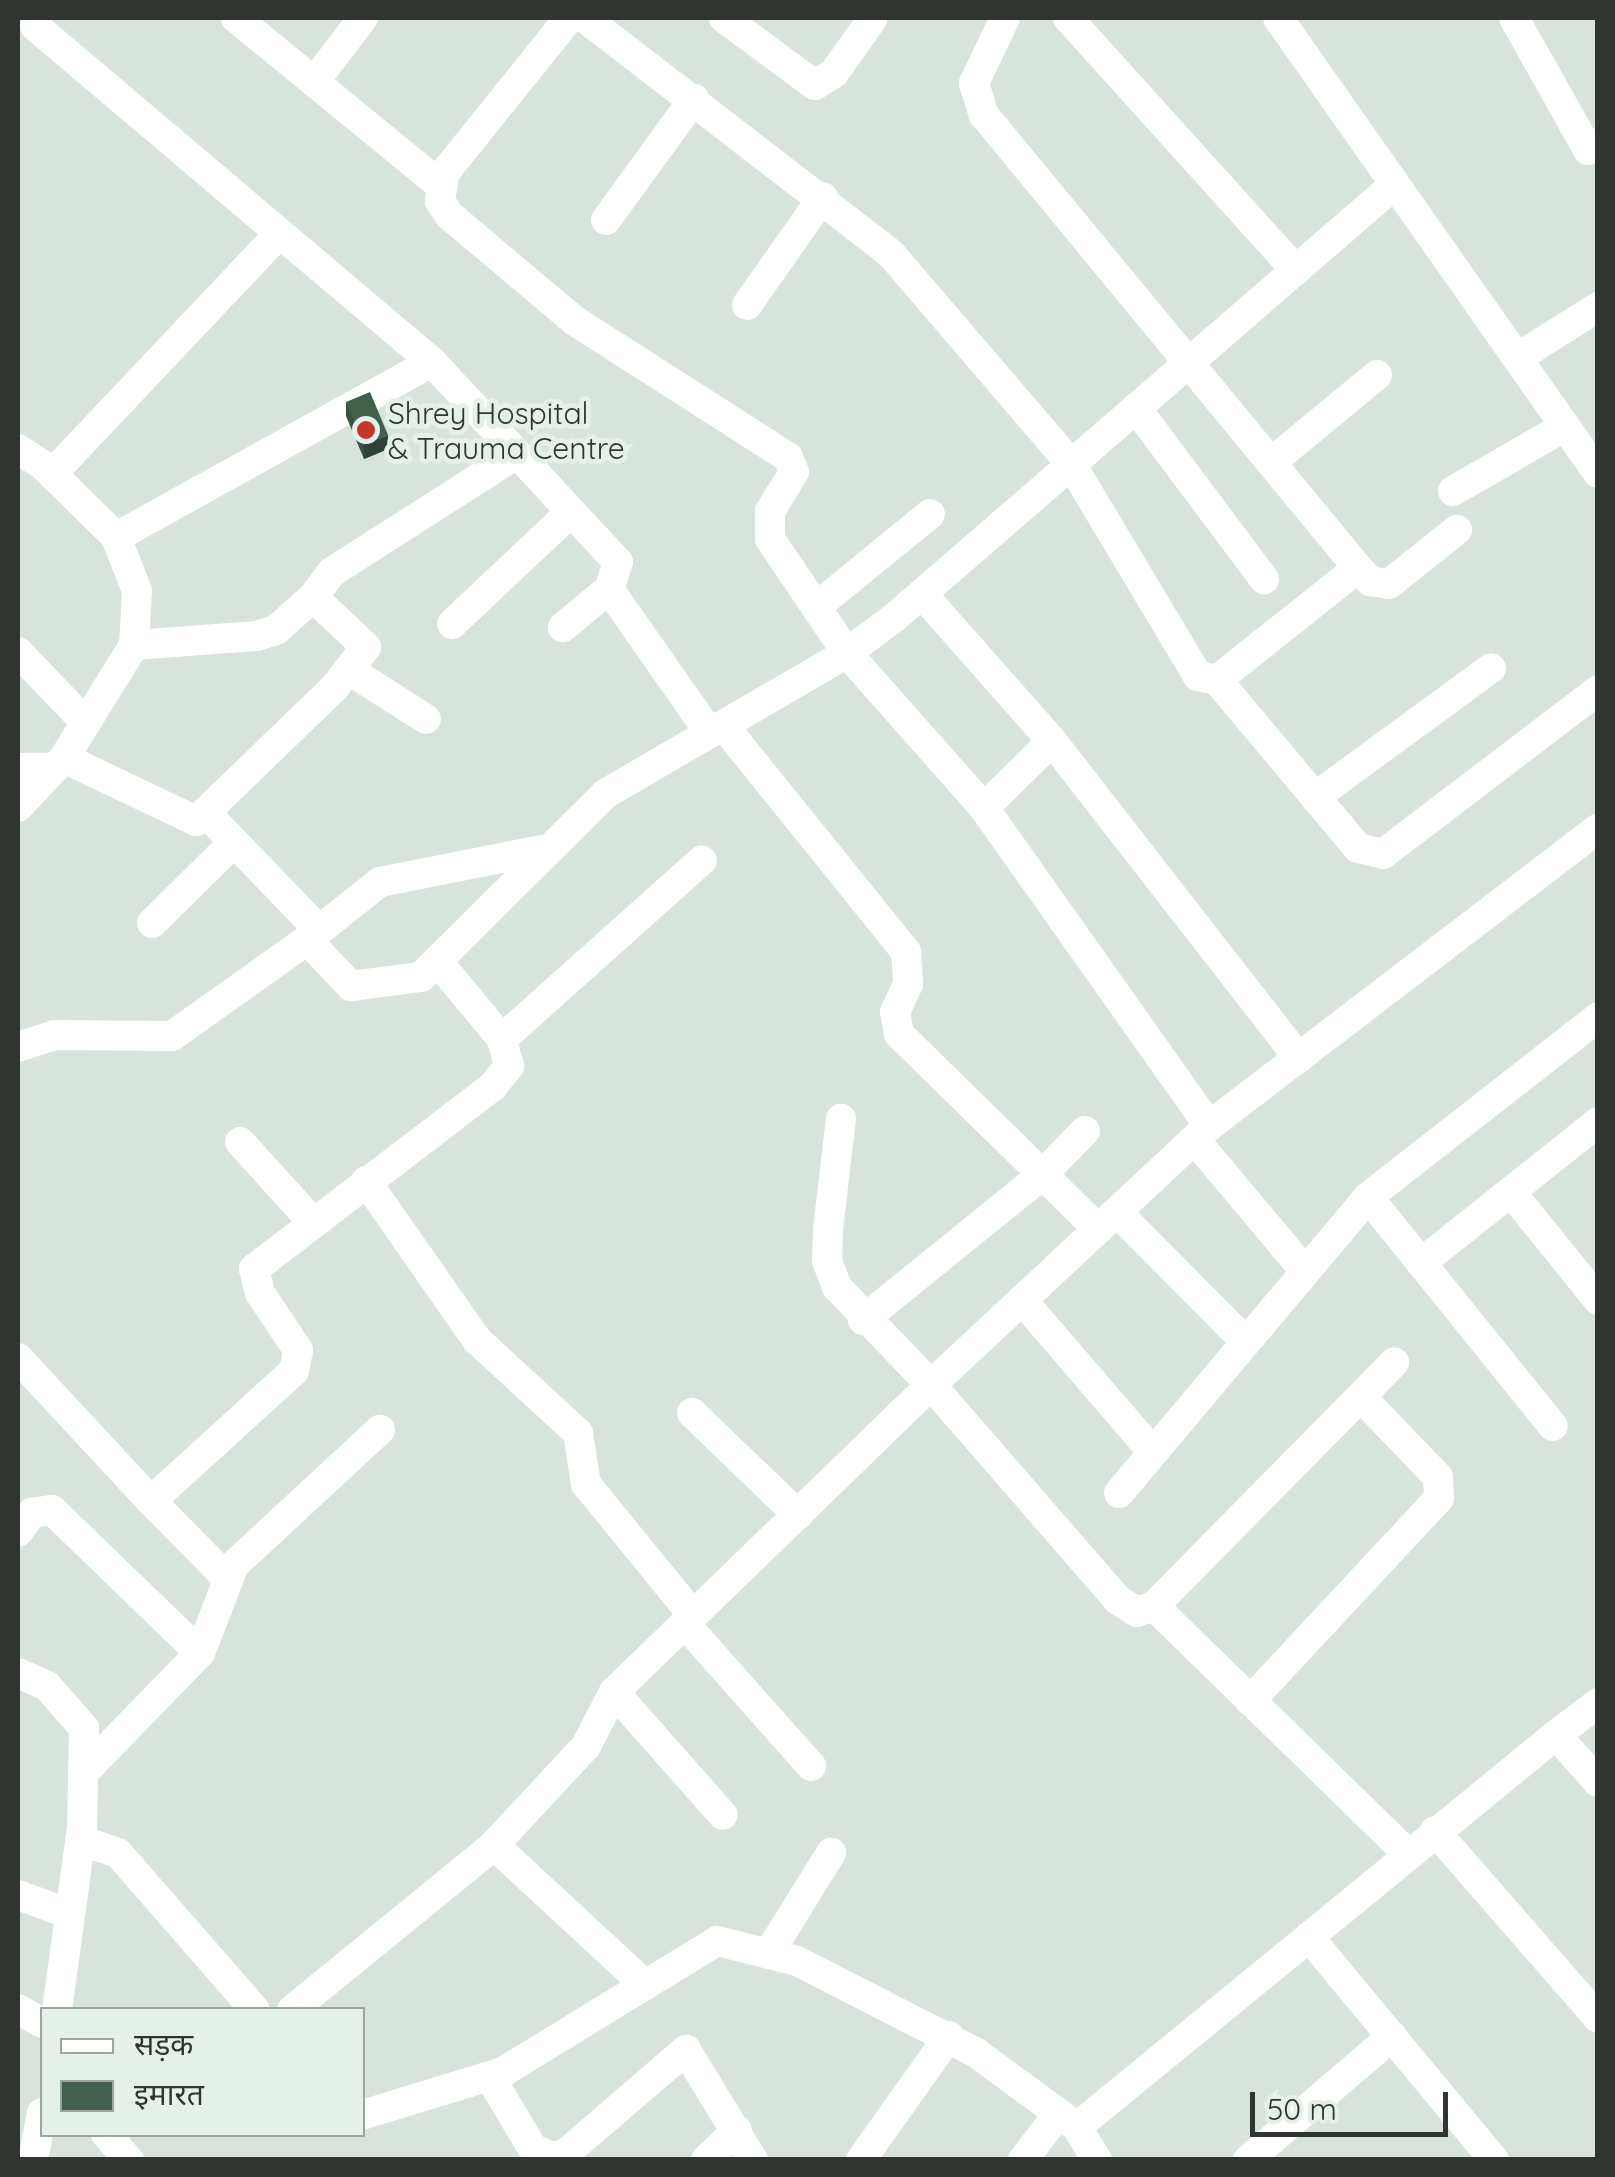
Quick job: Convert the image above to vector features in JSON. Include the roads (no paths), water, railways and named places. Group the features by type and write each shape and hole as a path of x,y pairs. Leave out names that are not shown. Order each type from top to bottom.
{"street":[{"path":"236,18 440,184 449,216 535,292 788,457 794,472 770,511 770,539 847,653 984,808 1202,1132 1305,1271"},
{"path":"314,82 363,18"},
{"path":"440,184 569,18"},
{"path":"585,18 824,197 892,254 1072,464 1190,666 1198,676 1217,680 1358,848 1383,854 1598,690"},
{"path":"724,18 802,82 815,85 834,73 873,18"},
{"path":"1005,18 978,65 976,101 1192,360 1358,568 1370,581 1390,584 1457,530"},
{"path":"1068,18 1296,270"},
{"path":"1278,18 1598,473"},
{"path":"1519,20 1588,150 1598,143"},
{"path":"28,30 432,362 618,562 609,589 563,627"},
{"path":"606,220 694,100"},
{"path":"208,815 313,935 344,982 360,989 409,981 438,962 542,850 605,794 847,653 922,594 1395,184"},
{"path":"747,305 824,197"},
{"path":"52,474 279,234"},
{"path":"1516,358 1598,307"},
{"path":"116,537 432,362"},
{"path":"1273,461 1376,376"},
{"path":"1136,408 1264,579"},
{"path":"1453,491 1564,427"},
{"path":"18,449 52,474 116,537 137,591 134,646 59,763 18,806"},
{"path":"134,646 257,636 276,630 313,597 332,572 516,455"},
{"path":"452,624 571,512"},
{"path":"816,607 930,514"},
{"path":"1217,680 1358,568"},
{"path":"609,589 716,728 906,952 908,984 894,1022 898,1034 1043,1174 1108,1220 1245,1341"},
{"path":"922,594 1052,741 1298,1058"},
{"path":"18,768 59,763 180,816 196,821 208,815 366,648 313,597"},
{"path":"18,652 86,723"},
{"path":"1315,796 1491,668"},
{"path":"349,670 426,719"},
{"path":"984,808 1052,741"},
{"path":"296,2007 494,1845 586,1746 614,1692 931,1385 1202,1132 1598,829"},
{"path":"152,924 234,842"},
{"path":"18,1047 54,1034 172,1036 380,882 542,850"},
{"path":"502,1039 702,860"},
{"path":"152,1501 294,1371 298,1350 260,1293 254,1269 493,1086 509,1066 502,1039 438,962"},
{"path":"1119,1492 1368,1197 1598,1016"},
{"path":"841,1119 828,1260 836,1288 931,1385 1118,1600 1137,1612 1154,1606 1394,1364"},
{"path":"864,1320 1043,1174 1085,1130"},
{"path":"1421,1264 1511,1192 1591,1139"},
{"path":"240,1142 312,1221"},
{"path":"366,1181 476,1340 578,1433 586,1484 689,1619 811,1766"},
{"path":"1511,1192 1598,1300"},
{"path":"1368,1197 1552,1426"},
{"path":"1022,1300 1152,1450"},
{"path":"18,1360 226,1578"},
{"path":"1250,1701 1439,1498 1438,1477 1361,1397"},
{"path":"692,1413 798,1515"},
{"path":"87,1769 200,1653 226,1578 380,1430"},
{"path":"18,1532 32,1513 52,1510 200,1653"},
{"path":"1154,1606 1407,1853"},
{"path":"18,1673 69,1704 84,1728 87,1769 57,2007"},
{"path":"614,1692 723,1815"},
{"path":"1023,2160 1068,2121 1309,1937 1407,1853 1598,1703"},
{"path":"1556,1735 1598,1782"},
{"path":"1435,1831 1598,2018"},
{"path":"80,1840 118,1854 252,2007"},
{"path":"494,1845 645,1985"},
{"path":"769,1953 831,1853"},
{"path":"18,1896 70,1914"},
{"path":"1309,1937 1392,2036 1475,2152"},
{"path":"365,2114 490,2077 717,1941 769,1953 846,1983 950,2036 1068,2121 1097,2160"},
{"path":"18,2009 40,2022"},
{"path":"861,2160 950,2036"},
{"path":"1248,2160 1392,2036"},
{"path":"490,2077 534,2150 553,2157 565,2154 686,2050 753,2160"},
{"path":"33,2160 40,2124"},
{"path":"706,2160 738,2130"},
{"path":"109,2137 128,2160"}],"place":[{"name":"Shrey Hospital & Trauma Centre","path":"366,430"}]}
